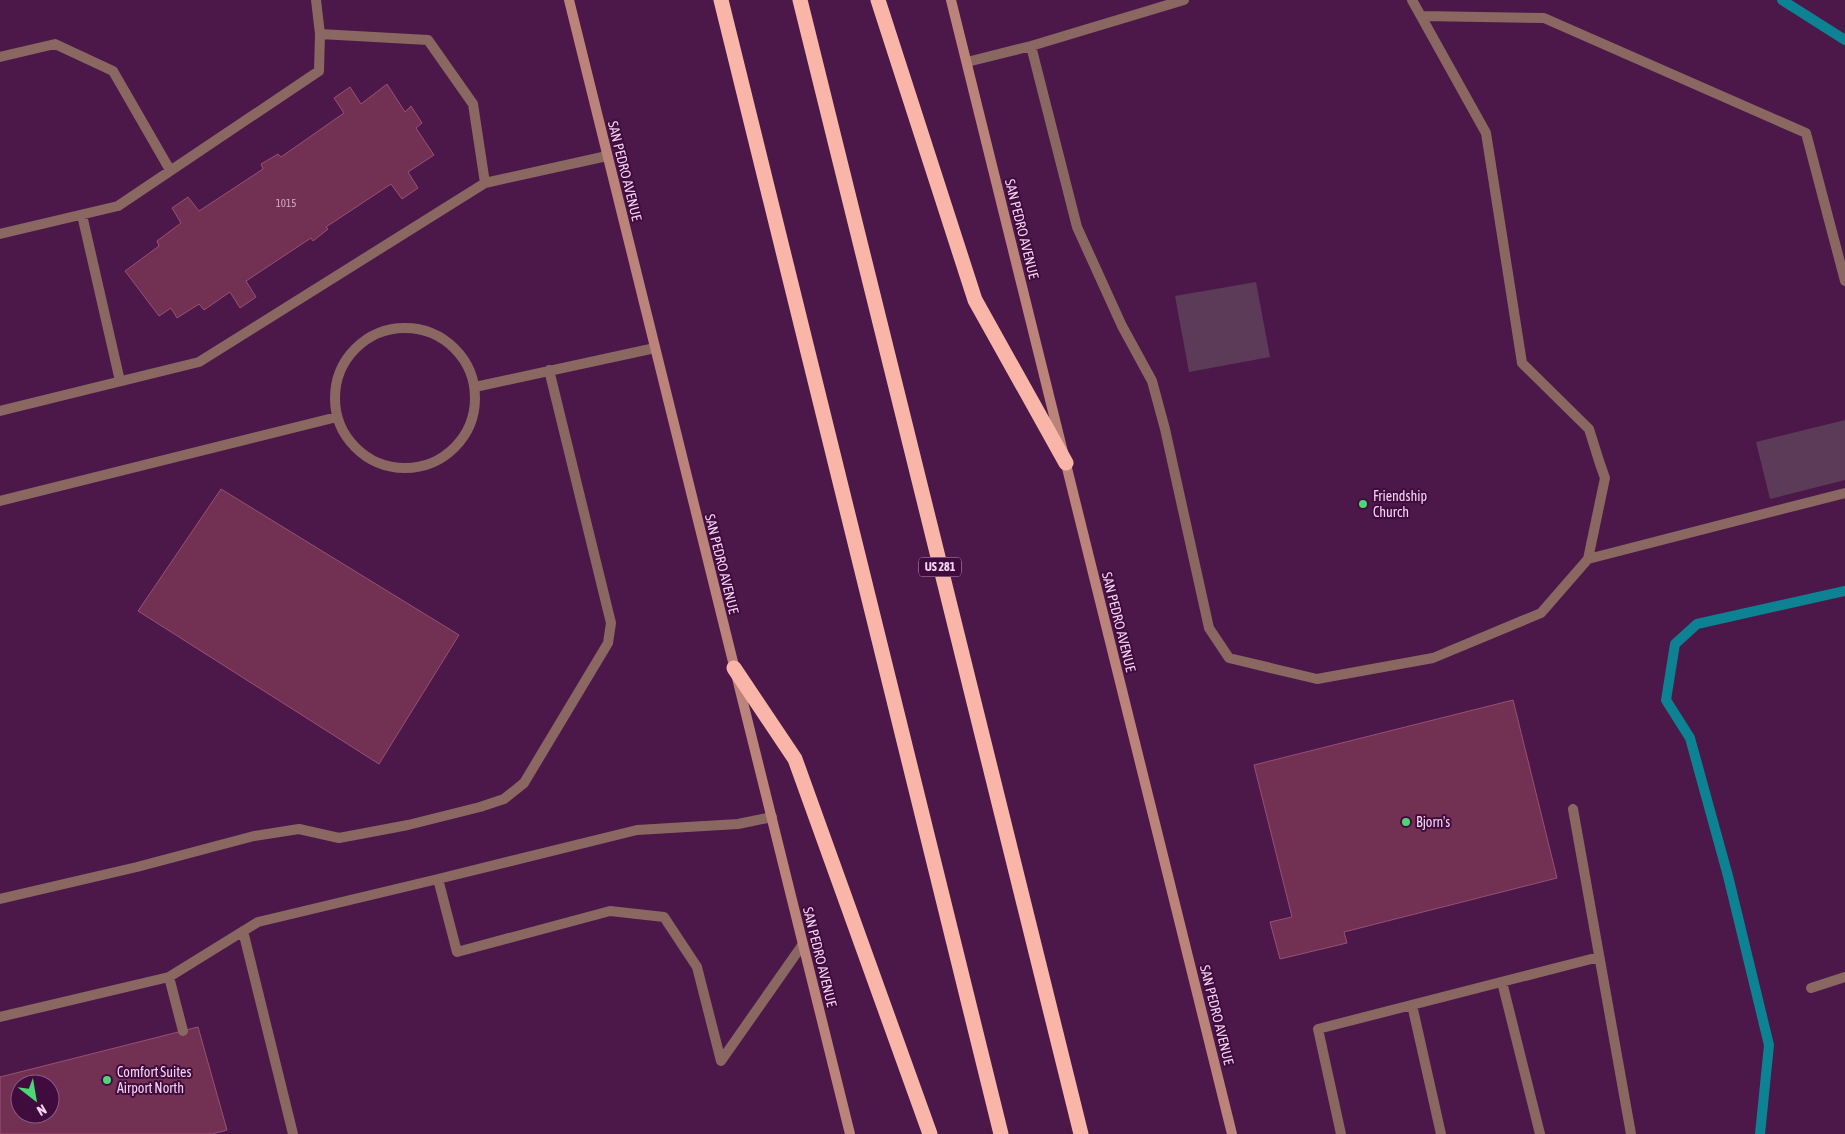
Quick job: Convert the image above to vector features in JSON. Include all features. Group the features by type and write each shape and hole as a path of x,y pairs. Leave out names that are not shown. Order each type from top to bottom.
{"highway":[{"path":"720,0 1001,1134"},
{"name":"US 281","path":"800,0 1081,1134"},
{"path":"878,0 975,300 1066,464"},
{"path":"734,668 795,759 930,1134"}],"main road":[{"name":"SAN PEDRO AVENUE","path":"569,0 850,1134"},
{"name":"SAN PEDRO AVENUE","path":"951,0 1232,1134"}],"lane":[{"path":"0,234 118,206 319,71 320,34 316,0"},
{"path":"967,62 1031,46 1184,0"},
{"path":"1031,46 1077,226 1122,326 1152,381 1165,429 1209,628 1229,658 1317,678 1433,658 1541,612 1588,559 1605,478 1589,429 1522,363 1486,133 1412,0"},
{"path":"1421,16 1544,18 1806,133 1845,281"},
{"path":"320,34 428,40 473,104 485,183"},
{"path":"0,57 55,44 113,71 170,170"},
{"path":"0,411 199,362 485,183 607,156"},
{"path":"82,215 120,381"},
{"path":"392,328 415,328 436,334 455,348 468,365 475,387 475,409 468,429 455,447 438,460 417,467 395,468 374,462 356,450 343,432 337,417 334,390 340,368 353,350 371,336 392,328"},
{"path":"475,387 655,348"},
{"path":"0,900 254,836 299,829 339,838 408,825 504,799 524,783 608,643 610,623 548,370"},
{"path":"0,501 337,417"},
{"path":"1588,559 1845,493"},
{"path":"1574,809 1631,1134"},
{"path":"0,1017 169,977 258,922 637,830 738,824 772,817"},
{"path":"438,879 457,952 610,912 664,917 697,967 721,1061 803,944"},
{"path":"243,931 293,1134"},
{"path":"1341,1134 1318,1029 1600,957"},
{"path":"169,977 182,1031"},
{"path":"1812,988 1845,977"},
{"path":"1502,982 1540,1134"},
{"path":"1412,1005 1442,1134"}],"shaded area":[{"path":"1256,282 1270,357 1189,372 1175,296"},
{"path":"1845,420 1845,480 1770,499 1756,442"}],"building":[{"path":"387,84 405,112 411,106 422,123 416,128 434,155 408,172 418,188 402,199 391,184 326,227 328,229 313,241 311,238 246,281 256,297 240,308 230,292 204,310 199,304 177,318 171,308 159,316 125,271 159,246 157,241 181,223 172,208 188,197 199,211 263,169 261,164 278,154 281,157 344,113 334,98 350,87 361,104"},
{"path":"221,489 459,635 379,764 138,611"},
{"name":"Bjorn's","path":"1513,700 1557,878 1344,932 1347,943 1280,959 1270,922 1292,917 1254,765"},
{"name":"Comfort Suites Airport North","path":"198,1027 227,1130 212,1134 0,1134 0,1077 10,1074 10,1124 60,1124 60,1074 12,1074"}],"waterway":[{"path":"1782,0 1845,40"},
{"path":"1760,1134 1769,1045 1728,876 1690,738 1666,700 1675,644 1697,624 1845,591"}],"place":[{"name":"Friendship Church","path":"1363,504"},
{"name":"Bjorn's","path":"1406,822"},
{"name":"Comfort Suites Airport North","path":"107,1080"}]}
